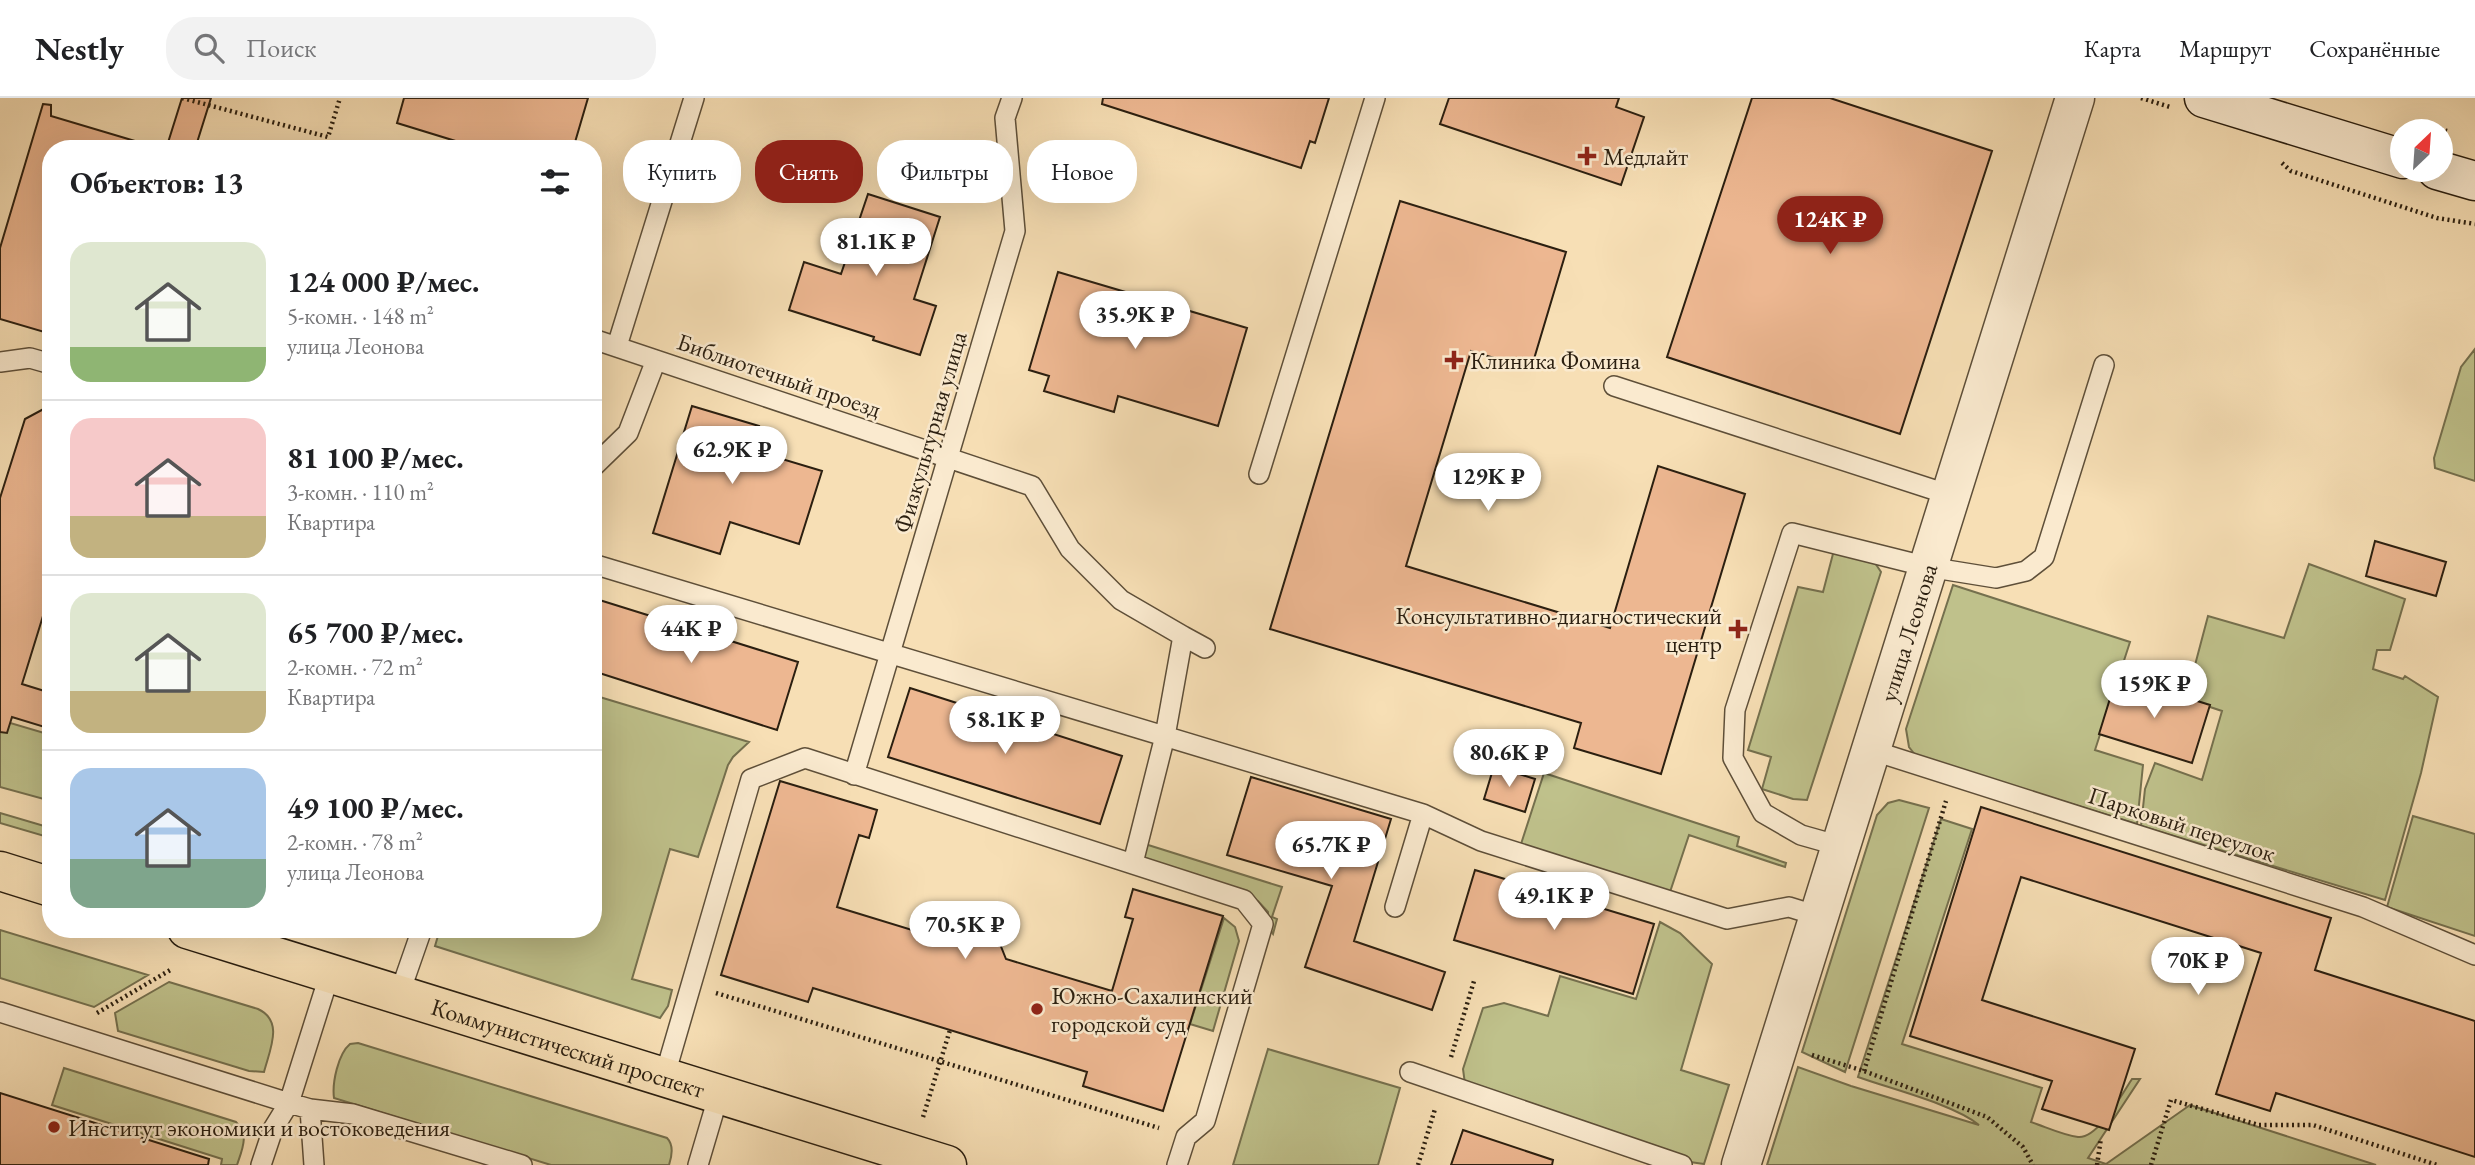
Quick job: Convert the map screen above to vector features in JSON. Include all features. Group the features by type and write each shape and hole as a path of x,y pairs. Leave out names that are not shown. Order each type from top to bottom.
{"main road":[{"path":"0,871 42,884"},
{"name":"Коммунистический проспект","path":"216,938 947,1165"}],"street":[{"name":"улица Леонова","path":"1741,1165 2075,98"},
{"path":"2204,98 2390,155"},
{"path":"2454,175 2475,181"}],"lane":[{"path":"617,346 694,98"},
{"name":"Физкультурная улица","path":"854,775 1015,231 1005,118 1012,98"},
{"path":"1259,474 1375,98"},
{"name":"Библиотечный проезд","path":"602,342 1032,486 1070,549 1121,600 1205,648"},
{"path":"0,362 30,358 42,361"},
{"path":"602,458 628,433 656,360"},
{"path":"1840,846 1801,835 1763,813 1733,758 1735,710 1793,533 1928,568 1996,578 2026,571 2044,556 2104,365"},
{"path":"1614,386 1951,495"},
{"path":"602,567 1423,814 1481,841 1727,919 1789,907 1818,916"},
{"path":"1133,863 1165,736 1183,636"},
{"name":"Парковый переулок","path":"1871,750 2363,907 2475,955"},
{"path":"664,1077 751,779 804,758 1244,900 1263,924 1205,1121 1186,1136 1177,1165"},
{"path":"1395,907 1423,814"},
{"path":"399,995 419,938"},
{"path":"261,1165 273,1129 289,1103 330,973"},
{"path":"0,1012 289,1103 310,1109 353,1114 522,1165"},
{"path":"1410,1072 1682,1165"},
{"path":"698,1165 719,1094"},
{"path":"310,1109 314,1165"}],"path":[{"path":"182,98 328,137 340,98"},
{"path":"1864,1072 1953,777"},
{"path":"64,1032 172,970"},
{"path":"692,985 1186,1136"},
{"path":"923,1116 950,1030"},
{"path":"1811,1055 1987,1117 2023,1147 2034,1165"},
{"path":"2151,1165 2171,1100 2259,1125 2313,1125 2437,1165"},
{"path":"2096,1165 2101,1138"}],"green space":[{"path":"2475,349 2475,481 2435,468 2434,458 2461,367"},
{"path":"1834,550 1875,563 1881,572 1807,800 1793,799 1762,789 1771,757 1748,750 1798,587 1823,592"},
{"path":"2309,564 2405,599 2390,650 2377,650 2373,669 2403,679 2405,676 2438,697 2421,773 2385,900 2141,826 2145,789 2155,763 2202,780 2222,711 2186,699 2208,616 2284,638"},
{"path":"1953,585 2130,642 2095,750 2143,765 2137,824 1916,756 1909,747 1906,729"},
{"path":"602,698 749,742 728,765 698,857 670,849 632,979 672,990 668,1006 660,1018 435,946 437,938 602,938"},
{"path":"0,720 42,732 42,799 0,787"},
{"path":"1544,773 1739,837 1737,846 1786,863 1785,867 1689,835 1670,892 1521,844"},
{"path":"1899,800 1929,808 1845,1072 1802,1052 1877,815 1888,803"},
{"path":"0,813 42,825 42,835 0,823"},
{"path":"2413,816 2475,834 2475,936 2387,907"},
{"path":"1941,819 1972,829 1902,1044 2042,1088 2031,1122 2078,1137 2093,1131 2109,1114 2132,1079 2140,1079 2088,1158 2106,1164 2190,1105 2376,1165 1767,1165 1798,1067 1979,1125 1954,1110 1858,1077"},
{"path":"1145,844 1282,887 1272,917 1277,919 1273,934 1268,927 1268,912 1258,901 1139,861"},
{"path":"1224,918 1235,927 1239,941 1213,1031 1190,1024"},
{"path":"1660,922 1680,933 1712,964 1681,1070 1729,1085 1704,1164 1683,1161 1465,1084 1463,1069 1483,1008 1504,1003 1548,1016 1560,976 1636,999"},
{"path":"0,930 148,975 94,1007 0,978"},
{"path":"169,982 258,1009 266,1014 271,1021 273,1036 264,1072 249,1071 118,1031 115,1013"},
{"path":"358,1043 667,1138 672,1147 669,1165 551,1165 334,1098 335,1077 342,1055 350,1044"},
{"path":"1268,1049 1400,1088 1378,1165 1233,1165"},
{"path":"64,1068 236,1122 244,1137 237,1165 221,1165 222,1159 52,1105"}],"building":[{"path":"182,98 211,98 198,140 169,140"},
{"path":"404,98 588,98 576,140 452,140 397,123"},
{"path":"1103,98 1329,98 1315,143 1310,141 1301,168 1102,104"},
{"path":"1449,98 1619,98 1616,107 1644,117 1621,185 1440,124"},
{"path":"1752,98 1830,98 1992,151 1900,434 1667,357"},
{"path":"43,104 51,105 51,116 132,140 42,140 42,331 0,319 0,248"},
{"path":"868,194 877,197 877,203 896,203 940,217 914,299 936,306 920,355 789,310 804,262 841,274"},
{"path":"1400,201 1566,252 1531,369 1471,351 1406,566 1610,628 1658,466 1745,494 1661,774 1574,748 1581,723 1270,629"},
{"path":"1058,272 1247,328 1218,426 1118,396 1114,412 1044,391 1049,376 1029,370"},
{"path":"692,406 759,426 752,450 822,471 799,544 730,522 720,554 653,533"},
{"path":"42,410 42,619 22,684 42,690 42,726 12,717 7,733 0,732 0,498 25,419"},
{"path":"2375,541 2446,562 2436,596 2366,576"},
{"path":"602,601 798,662 777,730 602,674"},
{"path":"2117,676 2210,705 2192,763 2099,734"},
{"path":"910,688 1122,756 1100,824 888,757"},
{"path":"1494,766 1535,779 1525,812 1484,799"},
{"path":"1251,777 1391,819 1354,941 1445,972 1432,1010 1305,967 1332,886 1227,855"},
{"path":"780,781 877,810 869,838 859,835 837,907 951,942 966,930 984,929 998,939 1006,959 1112,991 1133,919 1125,917 1133,889 1223,916 1163,1111 1083,1086 1087,1072 813,988 808,1002 721,975"},
{"path":"1981,807 2331,918 2315,970 2475,1021 2475,1157 2276,1093 2270,1111 2216,1094 2261,953 2021,877 1982,1000 2135,1049 2109,1130 2042,1109 2052,1081 1910,1036"},
{"path":"1475,870 1654,924 1633,994 1454,940"},
{"name":"Институт экономики и востоковедения","path":"0,1093 209,1159 208,1165 0,1165"},
{"path":"1463,1130 1553,1160 1552,1165 1451,1165"}],"place":[{"name":"Медлайт","path":"1587,156"},
{"name":"Клиника Фомина","path":"1454,360"},
{"name":"Консультативно-диагностический центр","path":"1738,629"},
{"name":"Южно-Сахалинский городской суд","path":"1037,1009"},
{"name":"Институт экономики и востоковедения","path":"54,1127"}]}
